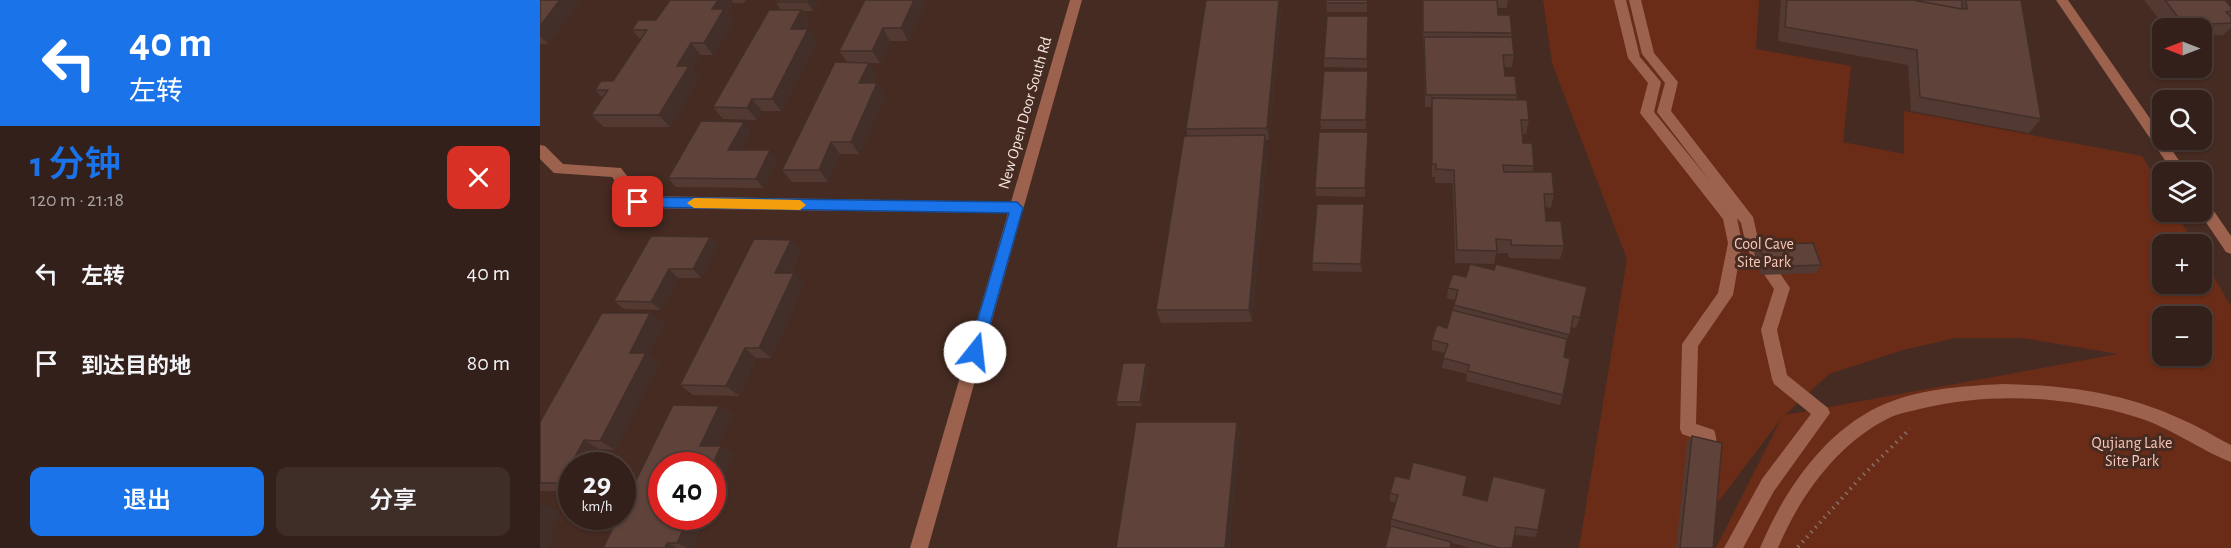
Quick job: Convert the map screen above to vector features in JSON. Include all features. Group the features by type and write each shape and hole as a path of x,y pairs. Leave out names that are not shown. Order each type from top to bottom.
{"street":[{"name":"New Open Door South Rd","path":"919,548 1076,0"},
{"path":"1620,0 1635,58 1655,82 1647,113 1730,217 1735,243 1725,296 1690,344 1688,429 1708,435 1706,469"},
{"path":"1635,0 1648,54 1672,82 1664,112 1748,221 1752,245 1782,288 1769,330 1780,379 1822,413 1768,485 1733,548"},
{"path":"2062,0 2173,162"},
{"path":"540,150 559,169 616,172 638,202 1017,208"},
{"path":"2212,220 2231,248"},
{"path":"1769,548 1789,510 1828,455 1848,436 1883,413 1928,399 1965,394 2031,392 2077,396 2127,407 2167,420 2231,454"}],"path":[{"path":"1797,548 1862,476 1912,427"}],"green space":[{"name":"Cool Cave Site Park","path":"1543,0 1759,0 1756,49 1851,66 1843,142 1904,154 1904,111 2142,156 2152,173 2152,222 2181,222 2189,234 2152,234 2152,294 2212,294 2212,274 2231,306 2231,548 1716,548 1781,419 1683,548 1579,548 1627,259 1552,63","holes":["1956,338 2022,338 2118,354 1785,415 1829,374 1903,350"]}],"building":[{"path":"540,0 560,0 540,26"},
{"path":"670,0 718,0 712,9 724,9 704,43 691,43 677,66 689,66 659,115 591,115 608,90 595,90 601,81 613,81 647,30 632,30 638,20 656,20"},
{"path":"777,0 808,0 807,2 776,2"},
{"path":"865,0 914,0 901,28 883,28 872,51 839,51"},
{"path":"1206,0 1279,0 1267,128 1186,129"},
{"path":"1326,0 1367,0 1367,3 1326,3"},
{"path":"1423,0 1497,0 1498,15 1510,15 1512,33 1423,32"},
{"path":"1787,0 1913,0 1967,9 1966,0 2021,0 2041,119 1920,97 1917,50 1785,27"},
{"path":"1913,0 1962,0 1962,9"},
{"path":"2165,0 2225,0 2231,7 2231,11 2226,12 2231,17 2231,23 2212,24 2212,18 2179,18"},
{"path":"769,10 801,10 791,29 808,29 772,99 752,99 747,108 713,107"},
{"path":"1327,16 1368,16 1367,59 1324,58"},
{"path":"1424,37 1512,37 1514,55 1503,55 1505,76 1515,76 1517,95 1426,95"},
{"path":"835,62 869,63 859,83 877,83 851,142 831,142 819,170 782,170"},
{"path":"1324,71 1368,71 1366,120 1320,120"},
{"path":"1432,98 1527,100 1529,120 1521,120 1523,143 1532,143 1534,166 1503,165 1504,172 1552,172 1554,194 1544,194 1546,221 1561,221 1564,246 1511,245 1511,240 1496,239 1497,251 1457,250 1454,170 1436,169 1436,164 1432,164"},
{"path":"701,121 744,122 728,150 770,150 756,179 668,178"},
{"path":"1319,132 1368,132 1365,188 1315,188"},
{"path":"1265,135 1249,310 1156,310 1184,136"},
{"path":"1317,204 1364,204 1361,264 1312,263"},
{"path":"651,236 710,237 693,269 669,269 651,302 614,301"},
{"path":"754,239 791,240 775,273 794,273 759,348 745,348 726,386 680,385"},
{"path":"1813,243 1821,265 1766,267 1759,245"},
{"path":"1470,264 1494,270 1496,264 1587,287 1580,318 1573,316 1570,335 1454,305 1458,290 1448,288 1453,274 1466,277"},
{"path":"1452,310 1567,339 1564,357 1570,359 1563,395 1468,371 1469,365 1443,358 1448,344 1432,340 1437,325 1447,328"},
{"path":"602,313 650,313 630,353 646,353 600,441 584,440 578,452 558,452 558,483 540,483 540,422"},
{"path":"1123,363 1146,363 1140,402 1116,402"},
{"path":"673,405 719,406 700,446 721,446 718,452 650,452"},
{"path":"1136,422 1237,422 1225,548 1116,548"},
{"path":"1692,436 1722,443 1713,548 1680,548"},
{"path":"648,456 648,530 683,530 677,543 667,543 665,548 603,548 612,530 636,530 636,480"},
{"path":"1413,462 1467,476 1463,495 1487,501 1493,476 1546,489 1538,530 1516,527 1512,548 1499,548 1391,519 1398,495 1390,493 1395,476 1409,479"},
{"path":"1391,526 1451,542 1450,548 1385,548"}],"slow traffic":[{"path":"694,203 800,205"}],"route":[{"path":"638,202 1017,208 975,352"}],"park label":[{"name":"Qujiang Lake Site Park","path":"2132,452"}]}
